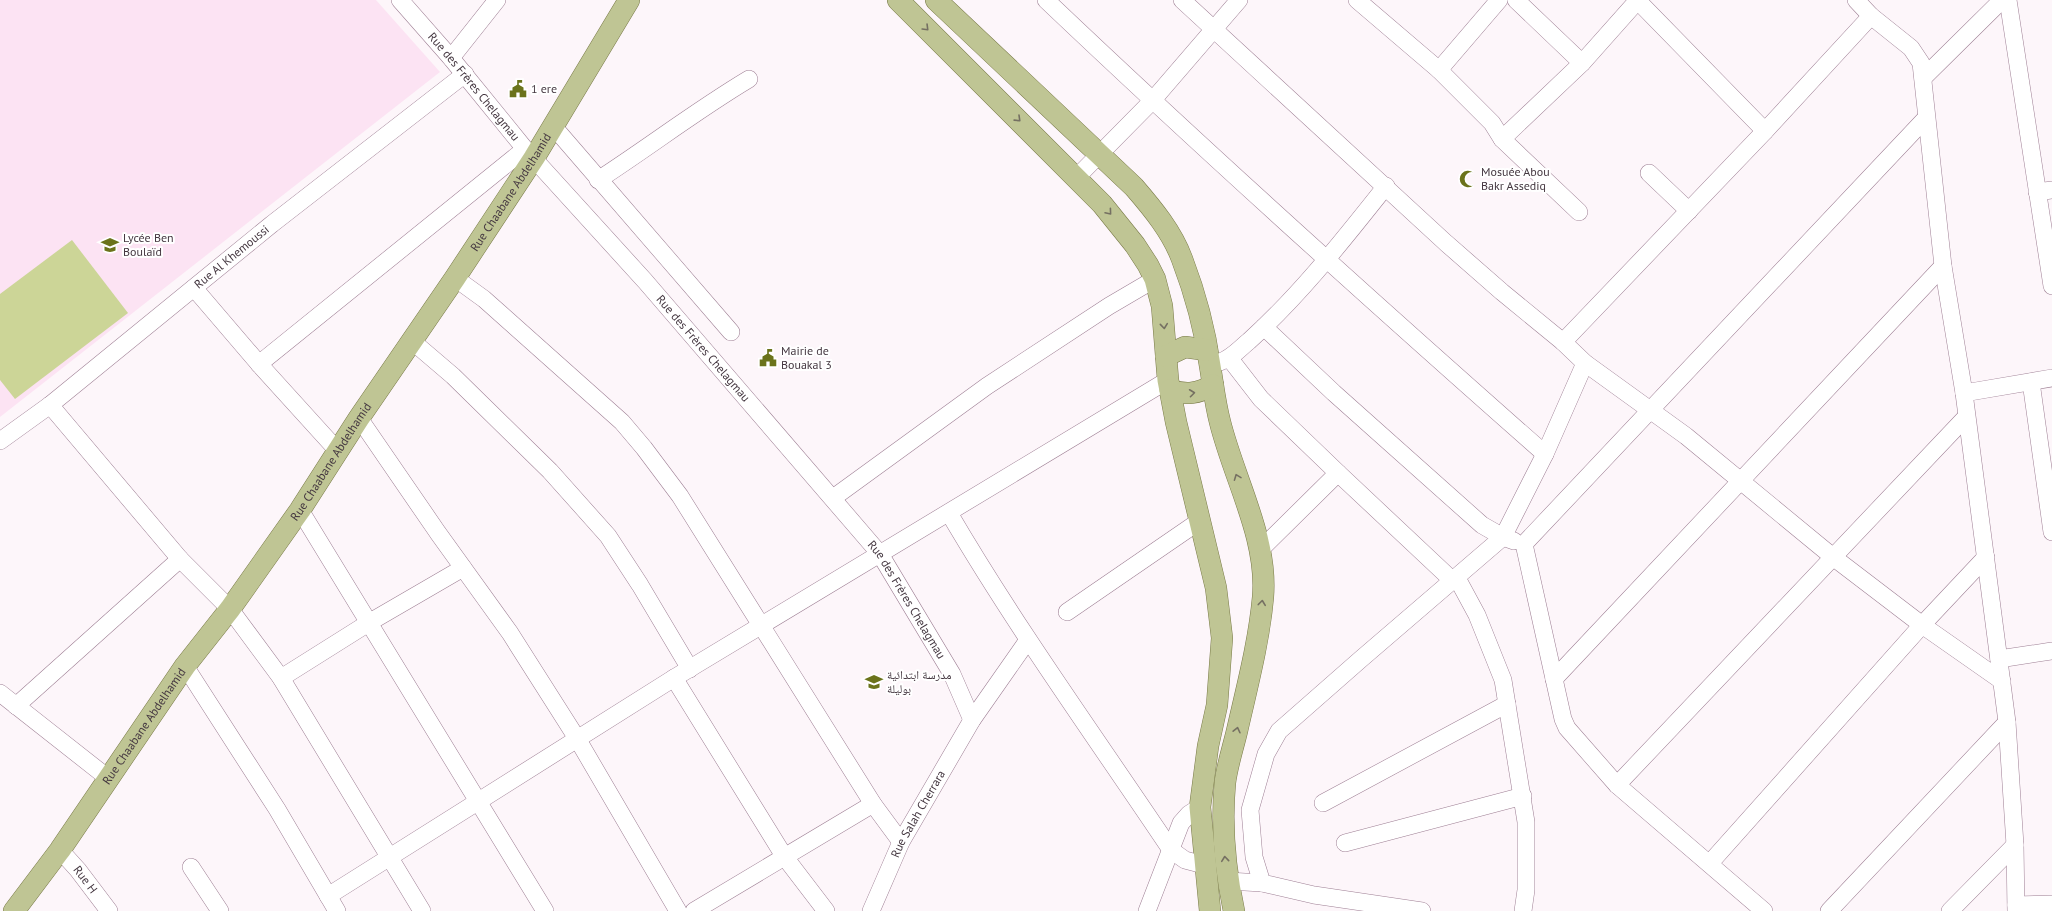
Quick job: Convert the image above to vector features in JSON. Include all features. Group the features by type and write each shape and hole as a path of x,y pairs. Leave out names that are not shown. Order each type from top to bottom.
{"main road":[{"name":"Rue Chaabane Abdelhamid","path":"14,911 60,850 185,666 230,610 300,510 337,450 455,278 530,154 553,126 629,0"},
{"path":"898,0 1077,177 1102,204 1135,244 1155,279 1162,306 1169,385 1186,464 1201,520 1216,588 1222,638 1217,705 1208,746 1200,806 1204,865 1210,911"},
{"path":"945,3 1100,156 1134,187 1155,211 1169,232 1182,258 1193,290 1210,367 1219,419 1230,461 1247,504 1260,550 1264,574 1259,626 1225,782 1223,842 1228,881 1234,911"},
{"path":"1166,356 1185,347 1210,367"},
{"path":"1169,385 1181,394 1193,394 1210,367"}],"street":[{"name":"Rue des Frères Chelagmau","path":"400,0 451,58 530,154 645,281 780,440 833,498 880,554 952,674 972,720"},
{"path":"451,58 497,0"},
{"path":"1046,0 1152,101 1327,260 1545,454"},
{"path":"1182,0 1502,292 1563,342 1585,363 1686,436 1833,557 1922,626 2002,681"},
{"path":"1077,177 1100,156 1152,101 1239,0"},
{"path":"1358,0 1438,70 1492,123 1502,139 1579,212"},
{"path":"1438,70 1499,0"},
{"path":"1516,0 1582,64"},
{"path":"1502,139 1582,64 1638,0 1765,131"},
{"path":"1856,0 1871,16 1911,48 1921,64 1943,266 1964,392 2007,722 2015,845 2016,908 2052,904"},
{"path":"1923,78 2002,0"},
{"path":"2008,0 2044,191 2052,286"},
{"path":"1563,342 1689,212 1871,16"},
{"name":"Rue Al Khemoussi","path":"0,441 50,405 272,224 464,74"},
{"path":"598,180 650,147 717,98 749,79"},
{"path":"1524,544 1926,118"},
{"path":"553,126 598,180 731,332"},
{"path":"259,364 530,154"},
{"path":"1649,173 1689,212"},
{"path":"1210,367 1230,359 1264,327 1327,260 1386,186"},
{"path":"1554,679 1742,482 1943,266"},
{"path":"455,278 484,299 610,412 631,432 668,478 873,804 901,842"},
{"path":"833,498 987,386 1109,306 1155,279"},
{"path":"194,288 259,364 337,450"},
{"path":"1264,327 1482,525 1503,537 1524,544"},
{"path":"412,341 453,376 550,471 608,536 640,585 690,669"},
{"path":"1230,359 1261,399 1338,473 1455,580 1485,631 1503,680 1523,796 1527,862 1523,911"},
{"path":"1262,883 1254,857 1250,810 1266,754 1279,731 1503,537 1545,454 1585,363"},
{"path":"1964,392 2052,378"},
{"path":"2032,382 2052,532"},
{"path":"328,896 388,857 578,740 674,678 761,625 949,513 1169,385"},
{"path":"50,405 180,559 230,610 281,678 422,911"},
{"path":"1617,785 1966,416"},
{"path":"359,418 510,633 578,740 678,911"},
{"path":"1260,550 1338,473"},
{"path":"300,510 370,622 405,683 479,801 545,911"},
{"path":"949,513 984,574 1171,850 1185,860 1204,865"},
{"path":"1067,612 1201,520"},
{"path":"1524,544 1563,719 1567,728 1617,785 1710,863 1764,911"},
{"path":"1710,863 1922,626 1986,557"},
{"path":"16,706 180,559"},
{"path":"281,678 370,622 463,568"},
{"name":"Rue Salah Cherrara","path":"871,911 901,842 972,720 1028,640"},
{"path":"1999,659 2052,651"},
{"path":"185,666 277,809 337,911"},
{"path":"674,678 784,856 826,911"},
{"path":"0,693 108,778"},
{"path":"1323,803 1507,704"},
{"path":"1829,911 2007,722"},
{"path":"1345,843 1523,796"},
{"path":"694,911 873,804"},
{"path":"1146,911 1181,823 1189,814 1200,806"},
{"path":"1950,911 2015,845"},
{"name":"Rue H","path":"60,850 78,870 109,911"},
{"path":"190,868 220,911"},
{"path":"1228,881 1262,883 1314,895 1422,911"}],"shaded area":[{"name":"Lycée Ben Boulaïd","path":"0,0 376,0 440,72 0,417"}],"green space":[{"path":"72,240 128,313 15,399 0,380 0,294"}],"place":[{"name":"1 ere","path":"518,89"},
{"name":"Mosuée Abou Bakr Assediq","path":"1468,179"},
{"name":"Lycée Ben Boulaïd","path":"110,245"},
{"name":"Mairie de Bouakal 3","path":"768,358"},
{"name":"مدرسة ابتدائية بوليلة","path":"874,682"}]}
